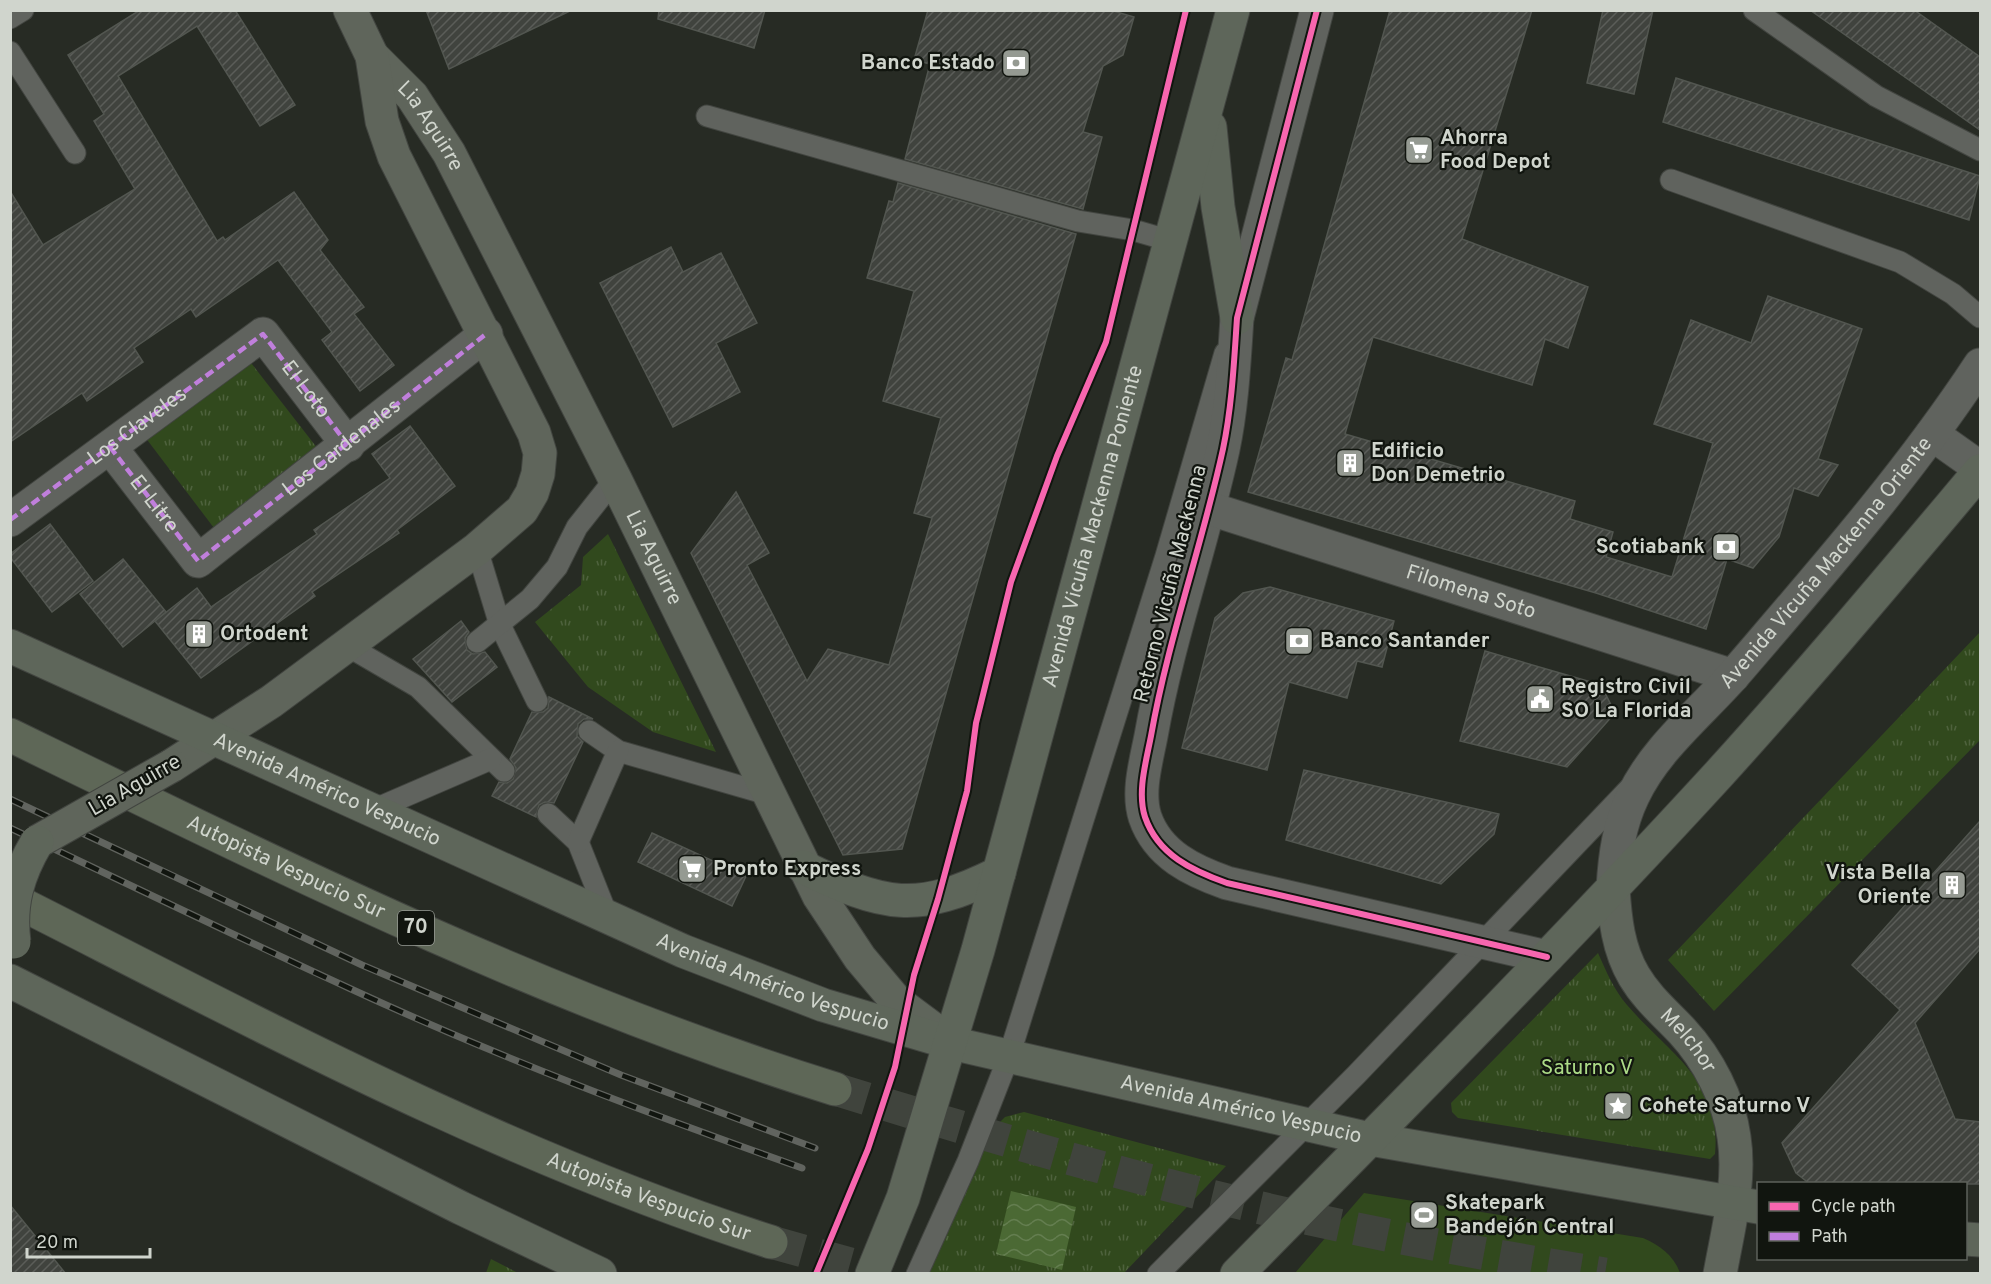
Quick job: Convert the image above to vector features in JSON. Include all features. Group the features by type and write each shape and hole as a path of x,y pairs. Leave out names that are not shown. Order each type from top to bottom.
{"highway":[{"name":"Autopista Vespucio Sur","path":"10,735 249,851 501,965 703,1046 835,1089"},
{"name":"Autopista Vespucio Sur","path":"10,898 372,1080 504,1140 636,1196 771,1242"}],"main road":[{"name":"Lia Aguirre","path":"24,850 171,766 272,701 477,549 522,510 538,474 540,453 522,404 394,156 382,121 372,56 350,10"},
{"name":"Avenida Vicuña Mackenna Poniente","path":"872,1274 903,1198 951,1043 1233,10"},
{"name":"Lia Aguirre","path":"372,56 394,75 432,123 615,479 803,867 860,958 897,1002 951,1043"},
{"path":"1208,104 1218,207 1237,318"},
{"path":"1238,1274 1613,888 1815,666 1980,469"},
{"name":"Avenida Américo Vespucio","path":"10,646 608,915 683,951 823,1005 951,1043 1306,1125 1371,1139 1745,1204"},
{"path":"24,850 24,863 15,886 12,909 18,985 461,1209 600,1273"},
{"path":"803,867 849,889 905,901 927,901 946,897 999,873"},
{"name":"Melchor","path":"1613,888 1619,938 1633,975 1654,1004 1684,1033 1704,1059 1723,1097 1734,1136 1737,1175 1745,1204 1720,1274"}],"street":[{"path":"1237,318 1317,10"},
{"name":"Retorno Vicuña Mackenna","path":"1237,318 1229,412 1208,508 1161,677 1144,774 1143,806 1155,837 1170,854 1187,866 1227,883 1547,957"},
{"name":"El Loto","path":"263,334 348,445"},
{"name":"Los Claveles","path":"10,520 263,334"},
{"name":"Los Cardenales","path":"198,561 486,334"},
{"name":"Avenida Vicuña Mackenna Oriente","path":"1613,888 1615,856 1622,825 1634,795 1655,762 1733,676 1932,434 1980,365"},
{"path":"1932,434 1980,469"},
{"name":"El Litre","path":"110,447 198,561"},
{"name":"Filomena Soto","path":"1208,508 1733,676"}],"lane":[{"path":"10,18 23,10"},
{"path":"1754,10 1876,96 1980,150"},
{"path":"10,52 75,153"},
{"path":"707,116 1078,221 1170,241"},
{"path":"1671,180 1900,262 1953,294 1980,317"},
{"path":"917,1274 968,1161 1009,1056 1143,631 1209,400 1237,318"},
{"path":"477,642 530,599 557,567 577,527 615,479"},
{"path":"477,549 500,625 537,701"},
{"path":"345,645 423,683 498,765 373,810"},
{"path":"589,731 618,751 767,794"},
{"path":"578,842 618,751"},
{"path":"1158,1274 1306,1125 1655,762"},
{"path":"548,814 578,842 608,915"}],"green space":[{"path":"248,359 318,449 214,528 145,437"},
{"path":"608,534 716,752 653,732 588,687 535,622 581,585 583,557"},
{"path":"1980,632 1980,740 1714,1011 1668,960"},
{"name":"Saturno V","path":"1598,953 1622,999 1675,1054 1701,1087 1710,1106 1715,1128 1715,1154 1710,1159 1458,1118 1452,1112 1451,1103"},
{"path":"1024,1112 1226,1166 1124,1273 922,1274 983,1139 1005,1117"},
{"name":"Skatepark Bandejón Central","path":"1364,1193 1643,1238 1666,1252 1680,1273 1295,1273"},
{"path":"491,1259 518,1273 486,1273"}],"water":[{"path":"1011,1191 1076,1207 1062,1270 996,1254"}],"building":[{"path":"140,10 235,10 295,105 260,126 197,26 118,76 217,241 223,237 225,240 294,192 328,240 320,250 364,307 354,314 394,365 360,391 322,340 332,332 278,260 196,317 191,309 134,348 143,362 87,401 82,393 10,442 10,191 43,245 135,189 94,121 104,114 68,55"},
{"path":"426,10 572,10 449,69"},
{"path":"659,10 765,10 754,48 658,19"},
{"path":"928,10 1110,10 1134,17 1123,55 1103,66 1083,132 1102,137 1083,209 905,159 930,64 914,60"},
{"path":"1390,10 1532,10 1462,239 1588,287 1568,348 1545,339 1532,385 1373,337 1345,434 1575,501 1570,519 1613,532 1606,557 1672,577 1713,443 1654,424 1691,320 1751,343 1768,296 1862,329 1818,459 1838,465 1818,496 1794,488 1779,537 1753,568 1727,559 1706,629 1596,593 1248,492 1286,358 1292,360"},
{"path":"1603,10 1653,10 1634,94 1587,83"},
{"path":"1810,10 1914,10 1980,57 1980,130"},
{"path":"1676,78 1980,176 1969,220 1663,122"},
{"path":"898,183 1076,234 902,849 843,855 691,553 736,492 769,553 747,565 807,681 828,649 889,665 932,518 914,513 941,418 883,401 914,291 867,278 889,201 893,202"},
{"path":"671,247 683,272 721,253 757,323 716,343 740,392 673,427 600,283"},
{"path":"410,426 455,486 397,530 399,533 312,592 315,596 201,678 155,621 197,588 211,607 317,534 314,530 390,478 372,454"},
{"path":"50,524 93,581 52,612 10,557 10,554"},
{"path":"123,559 166,612 123,647 80,594"},
{"name":"Banco Santander","path":"1270,587 1394,621 1382,667 1357,661 1347,698 1289,682 1267,770 1182,748 1215,618 1243,593"},
{"path":"461,621 469,632 465,638 467,650 473,654 485,652 497,667 452,702 413,659"},
{"name":"Registro Civil SO La Florida","path":"1485,651 1601,685 1615,713 1567,767 1460,741"},
{"path":"549,697 593,719 584,719 578,724 577,736 583,742 554,803 545,802 539,805 536,817 492,796 499,782 507,783 513,779 516,768 510,759 532,712 543,712 548,708"},
{"path":"1304,770 1499,814 1494,834 1441,884 1286,840"},
{"path":"1980,821 1980,949 1915,1023 1955,1119 1980,1122 1980,1184 1967,1184 1967,1182 1807,1182 1796,1173 1782,1143 1900,1010 1852,965"},
{"name":"Pronto Express","path":"652,833 746,876 732,906 638,862"},
{"path":"10,1205 66,1274 10,1274"}],"tunnel":[{"path":"835,1089 1049,1153 1232,1201 1391,1236 1605,1274"},
{"path":"771,1242 886,1274"}],"railway":[{"path":"10,799 362,965 621,1075 815,1148"},
{"path":"10,828 406,1014 631,1106 802,1168"}],"marked path":[{"path":"10,520 263,334 348,445"},
{"path":"110,447 198,561 486,334"}],"cycle path":[{"path":"816,1274 868,1149 895,1067 914,975 938,899 967,791 976,723 1011,582 1057,456 1106,342 1186,10"},
{"path":"1317,10 1237,318 1226,433 1215,485 1158,700 1143,777 1142,797 1145,817 1159,842 1178,860 1227,883 1547,957"}],"place":[{"name":"Banco Estado","path":"1016,63"},
{"name":"Ahorra Food Depot","path":"1419,150"},
{"name":"Edificio Don Demetrio","path":"1350,463"},
{"name":"Scotiabank","path":"1726,547"},
{"name":"Ortodent","path":"199,634"},
{"name":"Banco Santander","path":"1299,641"},
{"name":"Registro Civil SO La Florida","path":"1540,699"},
{"name":"Pronto Express","path":"692,869"},
{"name":"Vista Bella Oriente","path":"1952,885"},
{"name":"Cohete Saturno V","path":"1618,1106"},
{"name":"Skatepark Bandejón Central","path":"1424,1215"}]}
